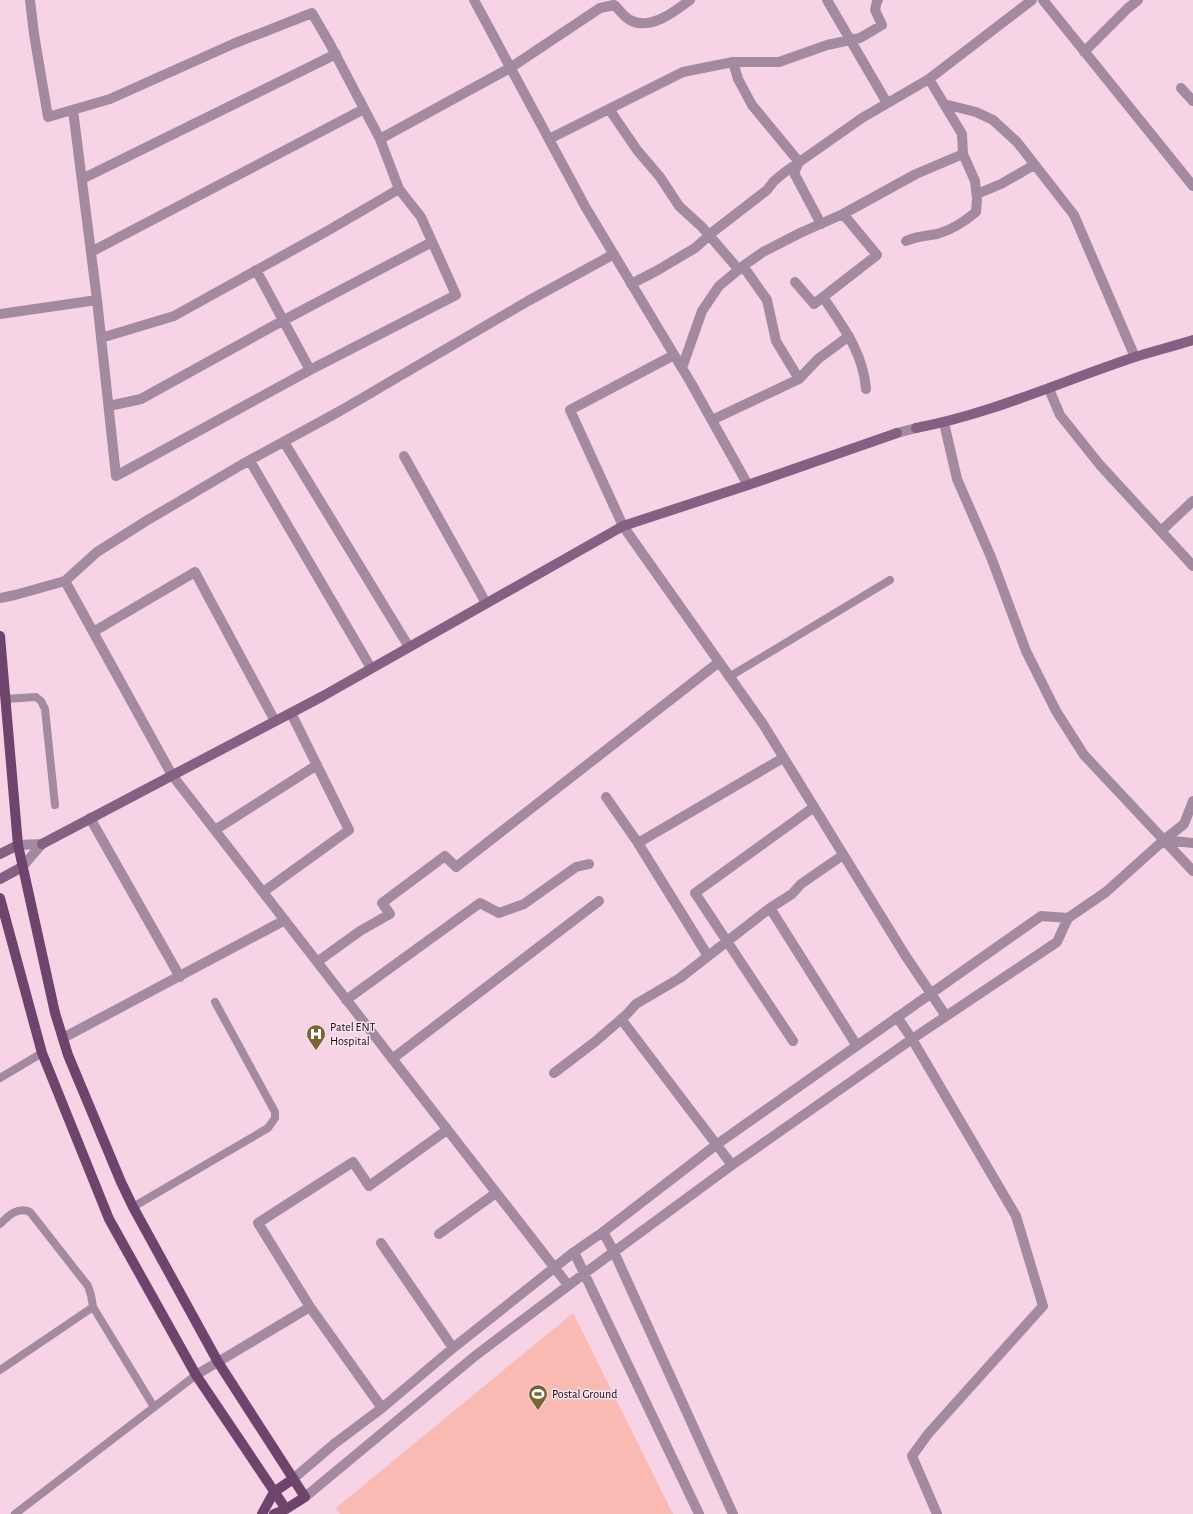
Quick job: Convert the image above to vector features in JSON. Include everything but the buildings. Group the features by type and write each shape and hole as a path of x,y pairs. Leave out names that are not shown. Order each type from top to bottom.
{"main road":[{"path":"916,428 944,423 1049,389 1135,357 1193,340"},
{"path":"42,844 275,721 623,526 748,485 897,433"},
{"path":"0,636 18,846 55,1013 63,1038 118,1175 134,1207 218,1362 305,1497 286,1509 274,1514"},
{"path":"0,854 18,846"},
{"path":"0,878 22,867"},
{"path":"0,898 42,1052 109,1219 196,1375 286,1509"},
{"path":"262,1514 274,1492 293,1479"}],"street":[{"path":"30,0 34,34 48,117 110,99 233,44 312,13 336,54 380,139 399,189 421,217 456,295 310,370 116,476 97,300 73,110"},
{"path":"474,0 586,208 682,368 748,485"},
{"path":"380,139 510,68 600,8 614,5 630,20 646,24 672,13 690,0"},
{"path":"827,0 887,103"},
{"path":"549,139 683,72 733,62 779,62 827,46 860,38 882,25 875,10 878,0"},
{"path":"631,284 695,248 709,235 757,198 785,172 862,118 929,79 1032,0"},
{"path":"1043,0 1192,186"},
{"path":"1084,52 1138,0"},
{"path":"82,179 336,54"},
{"path":"733,62 738,79 752,105 799,162"},
{"path":"906,241 926,234 935,234 949,230 964,222 976,212 977,200 975,181 963,154 962,134 929,79"},
{"path":"1181,88 1193,101"},
{"path":"944,104 976,112 993,120 1017,142 1074,214 1135,357"},
{"path":"91,252 364,109"},
{"path":"609,109 637,150 660,177 679,206 741,268 767,300 776,341 799,379"},
{"path":"682,368 702,311 719,286 741,268 770,249 800,233 843,214 916,174 963,154"},
{"path":"799,162 794,173 821,224"},
{"path":"976,194 1001,184 1034,165"},
{"path":"101,338 174,316 329,230 399,189"},
{"path":"795,282 814,304 877,255 843,214"},
{"path":"108,406 141,399 284,320 432,242"},
{"path":"0,598 65,581 97,552 146,521 340,411 528,301 614,254"},
{"path":"256,270 310,370"},
{"path":"823,298 849,336 858,354 865,374 866,389"},
{"path":"0,314 97,300"},
{"path":"712,420 799,379 818,359 849,336"},
{"path":"674,355 570,410 623,526 763,724 905,955 946,1016"},
{"path":"1049,389 1060,415 1100,465 1193,566"},
{"path":"944,423 957,479 991,557 1026,651 1056,711 1084,755 1193,871"},
{"path":"897,433 916,428"},
{"path":"284,442 408,647"},
{"path":"404,456 486,603"},
{"path":"250,461 371,668"},
{"path":"1161,531 1193,501"},
{"path":"93,632 195,572 275,721"},
{"path":"65,581 172,775 568,1285"},
{"path":"317,962 360,931 390,914 382,903 445,856 456,867 719,662"},
{"path":"263,892 349,830 291,712"},
{"path":"638,843 783,758"},
{"path":"215,830 317,765"},
{"path":"606,797 638,843 708,956"},
{"path":"305,1497 475,1356 585,1272 732,1165 912,1039 1057,942 1071,916 1106,892 1184,824 1193,801"},
{"path":"793,1041 695,893 814,807"},
{"path":"90,818 180,977"},
{"path":"1164,840 1193,843"},
{"path":"18,846 42,844"},
{"path":"22,867 42,844"},
{"path":"554,1073 596,1041 636,1004 680,978 770,908 792,894 801,884 843,855"},
{"path":"346,1000 480,902 499,913 524,904 576,867 589,864"},
{"path":"392,1059 599,901"},
{"path":"770,908 857,1046"},
{"path":"293,1479 334,1444 382,1408 453,1348 574,1252 603,1232 716,1145 1041,916 1071,916"},
{"path":"63,1038 180,977 284,920"},
{"path":"897,1017 912,1039 1016,1216 1042,1306 928,1434 912,1456 937,1514"},
{"path":"621,1019 732,1165"},
{"path":"382,1408 310,1307 258,1224 353,1162 369,1186 447,1130"},
{"path":"439,1234 496,1193"},
{"path":"603,1232 614,1252 733,1514"},
{"path":"381,1243 453,1348"},
{"path":"574,1252 585,1272 699,1514"},
{"path":"196,1375 310,1307"}],"lane":[{"path":"729,677 890,580"},
{"path":"6,699 33,696 41,701 44,709 55,805"},
{"path":"134,1207 268,1128 275,1118 275,1112 215,1002"},
{"path":"0,1078 42,1052"},
{"path":"0,1224 10,1215 19,1210 30,1212 88,1286 93,1307 154,1407"},
{"path":"0,1370 93,1307"},
{"path":"15,1514 196,1375"}],"shaded area":[{"name":"Postal Ground","path":"573,1313 673,1514 340,1514 336,1508"}],"place":[{"name":"Patel ENT Hospital","path":"316,1051"},
{"name":"Postal Ground","path":"538,1411"}]}
